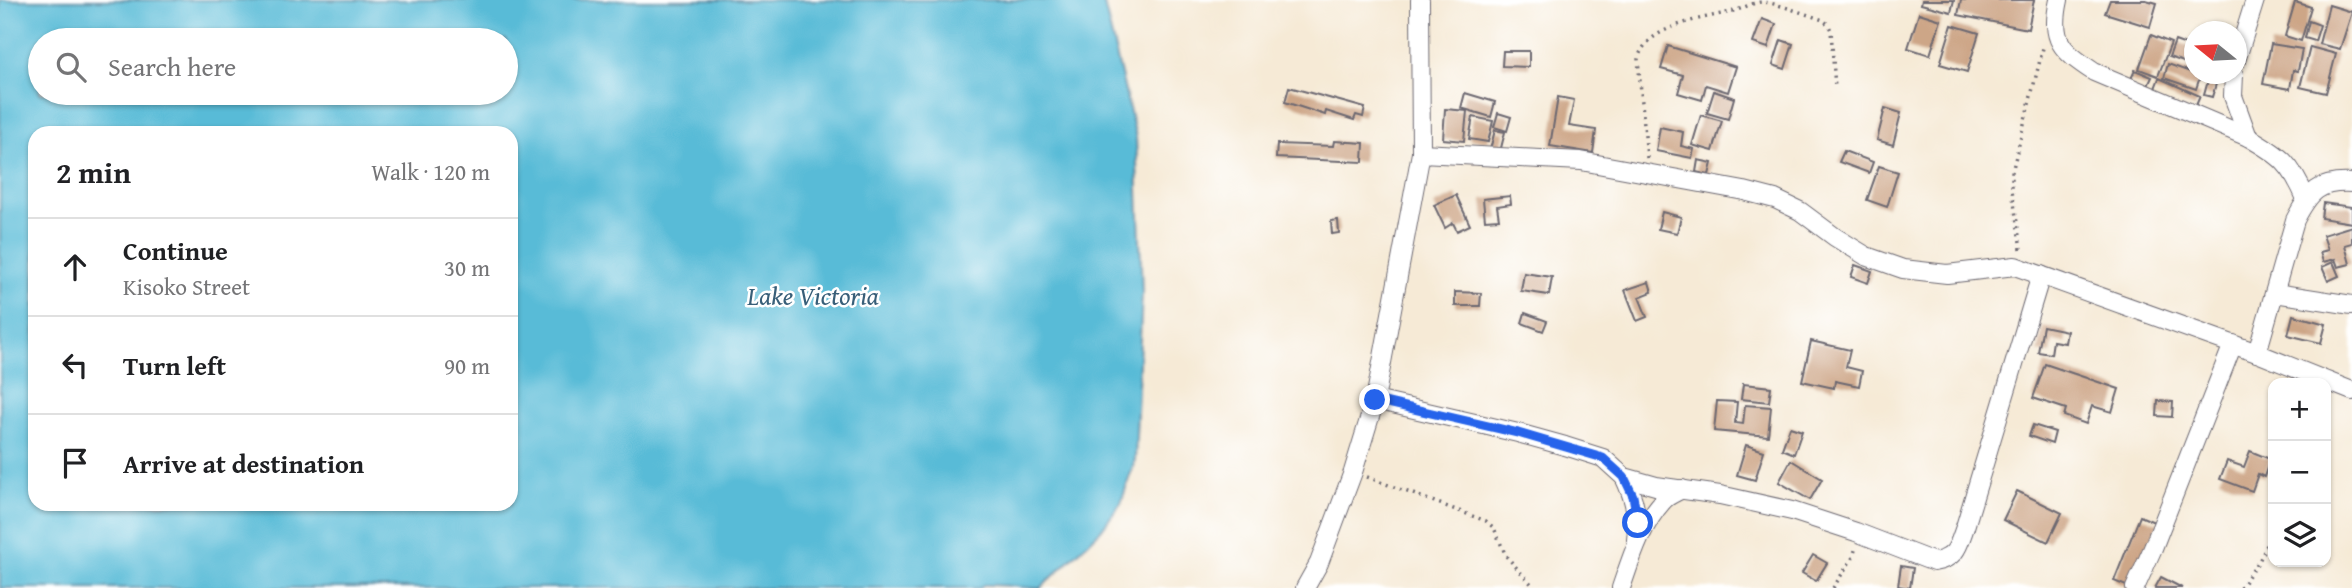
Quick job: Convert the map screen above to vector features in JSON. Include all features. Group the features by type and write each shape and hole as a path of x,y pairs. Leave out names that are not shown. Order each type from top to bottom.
{"street":[{"path":"1305,588 1319,564 1353,472 1375,400 1421,153 1420,0"},
{"path":"2059,0 2055,23 2058,41 2071,56 2094,72 2248,137 2286,162 2306,199"},
{"path":"2247,26 2255,0"},
{"path":"2233,84 2232,96 2248,137"},
{"path":"1421,153 1581,161 1744,191 1775,199 1800,211 1867,256 1903,269 1947,274 2015,266 2258,353 2352,391"},
{"path":"2258,353 2295,220 2306,199 2320,186 2352,183"},
{"path":"1624,477 1656,486 1792,511 1934,562 1947,560 1958,548 2035,273"},
{"path":"2275,293 2352,305"},
{"path":"2135,588 2233,344"},
{"path":"1375,400 1518,433 1603,458 1624,477 1633,496 1638,523 1634,550"},
{"path":"1621,588 1634,550 1647,524 1664,500 1682,489"}],"path":[{"path":"1648,174 1638,59 1642,48 1664,31 1762,2 1823,20 1830,26 1835,88"},
{"path":"2035,273 2020,242 2012,173 2038,78 2046,37"},
{"path":"1353,472 1486,520 1494,528 1506,556 1535,588"},
{"path":"1833,588 1853,557 1856,532"},
{"path":"2241,588 2268,543"}],"water":[{"name":"Lake Victoria","path":"0,0 1103,0 1136,137 1142,292 1135,460 1121,503 1101,530 1041,588 983,585 980,588 0,588"}],"building":[{"path":"1922,0 1954,0 1951,12 1921,4"},
{"path":"1961,0 2034,0 2028,29 1958,15"},
{"path":"2110,0 2146,0 2157,3 2150,27 2105,13"},
{"path":"2295,2 2311,7 2301,41 2285,36"},
{"path":"2329,5 2352,12 2340,49 2319,44"},
{"path":"1919,13 1941,20 1930,55 1908,48"},
{"path":"1762,19 1776,24 1768,48 1753,43"},
{"path":"2309,21 2320,25 2315,41 2305,38"},
{"path":"1952,25 1979,33 1967,72 1940,64"},
{"path":"2151,35 2171,43 2158,76 2139,69"},
{"path":"1781,40 1793,44 1785,69 1773,65"},
{"path":"2175,41 2184,44 2184,62 2169,57"},
{"path":"2271,44 2302,49 2298,71 2293,70 2290,89 2263,84"},
{"path":"1668,46 1736,67 1728,92 1706,85 1702,100 1678,93 1683,75 1661,69"},
{"path":"2310,47 2336,54 2326,93 2300,87"},
{"path":"1503,51 1529,51 1529,67 1502,66"},
{"path":"2168,64 2184,70 2184,84 2198,84 2196,89 2164,78"},
{"path":"2135,70 2152,77 2147,88 2130,81"},
{"path":"2159,78 2200,96 2195,108 2154,91"},
{"path":"2207,84 2216,84 2212,97 2204,95"},
{"path":"1289,87 1365,108 1363,117 1356,115 1354,120 1326,111 1325,115 1285,102"},
{"path":"1714,91 1734,98 1728,119 1707,113"},
{"path":"1465,93 1495,102 1491,117 1461,108"},
{"path":"1558,97 1574,100 1569,126 1596,130 1593,153 1550,146"},
{"path":"1885,108 1901,113 1893,145 1877,140"},
{"path":"1445,109 1467,111 1464,141 1443,139"},
{"path":"1498,113 1511,117 1507,131 1494,127"},
{"path":"1701,115 1722,121 1713,151 1692,145"},
{"path":"1473,117 1493,121 1488,142 1469,139"},
{"path":"1660,127 1683,132 1681,146 1694,149 1692,158 1656,151"},
{"path":"1495,130 1505,132 1500,152 1490,150"},
{"path":"1334,141 1364,143 1363,162 1276,158 1277,144 1333,146"},
{"path":"1844,151 1873,162 1869,173 1839,162"},
{"path":"1698,160 1712,163 1709,175 1696,172"},
{"path":"1879,166 1898,172 1887,207 1867,200"},
{"path":"1456,195 1470,225 1457,231 1453,223 1445,228 1434,205"},
{"path":"1510,196 1511,204 1497,206 1499,219 1485,220 1483,199"},
{"path":"2323,203 2352,207 2352,223 2321,218"},
{"path":"1662,212 1681,217 1677,233 1658,229"},
{"path":"1338,220 1339,233 1332,234 1331,221"},
{"path":"2352,226 2352,243 2345,245 2350,264 2338,267 2335,259 2323,262 2320,252 2328,250 2323,235"},
{"path":"2333,262 2339,276 2328,281 2322,267"},
{"path":"1855,265 1872,271 1868,283 1851,277"},
{"path":"1524,273 1552,277 1549,295 1521,291"},
{"path":"1649,282 1652,292 1639,297 1647,317 1637,321 1625,290"},
{"path":"1455,292 1481,293 1480,306 1455,306"},
{"path":"1525,313 1547,321 1543,331 1522,323"},
{"path":"2293,315 2326,324 2321,343 2288,335"},
{"path":"2043,326 2067,331 2065,343 2053,341 2051,354 2038,352"},
{"path":"1811,341 1850,350 1846,367 1862,371 1859,386 1835,381 1834,388 1802,381"},
{"path":"2045,364 2119,389 2112,412 2092,406 2086,424 2064,416 2066,409 2033,398"},
{"path":"1743,384 1771,387 1769,402 1741,399"},
{"path":"1717,401 1737,402 1735,423 1743,424 1745,405 1771,407 1768,436 1714,431"},
{"path":"2158,401 2173,402 2172,417 2157,416"},
{"path":"2033,425 2055,432 2052,444 2029,436"},
{"path":"1790,427 1802,431 1794,454 1782,449"},
{"path":"1746,445 1764,451 1755,480 1737,475"},
{"path":"2250,451 2268,458 2264,477 2258,474 2252,491 2220,479 2227,461 2244,467"},
{"path":"1791,460 1822,479 1810,500 1779,482"},
{"path":"2017,491 2062,513 2048,542 2003,520"},
{"path":"2140,516 2159,524 2131,588 2114,581"},
{"path":"1813,555 1827,563 1816,581 1802,573"},
{"path":"1901,566 1913,568 1910,588 1898,586"},
{"path":"2161,577 2182,588 2155,588"}],"route":[{"path":"1375,400 1518,433 1603,458 1624,477 1633,496 1638,523"}]}
